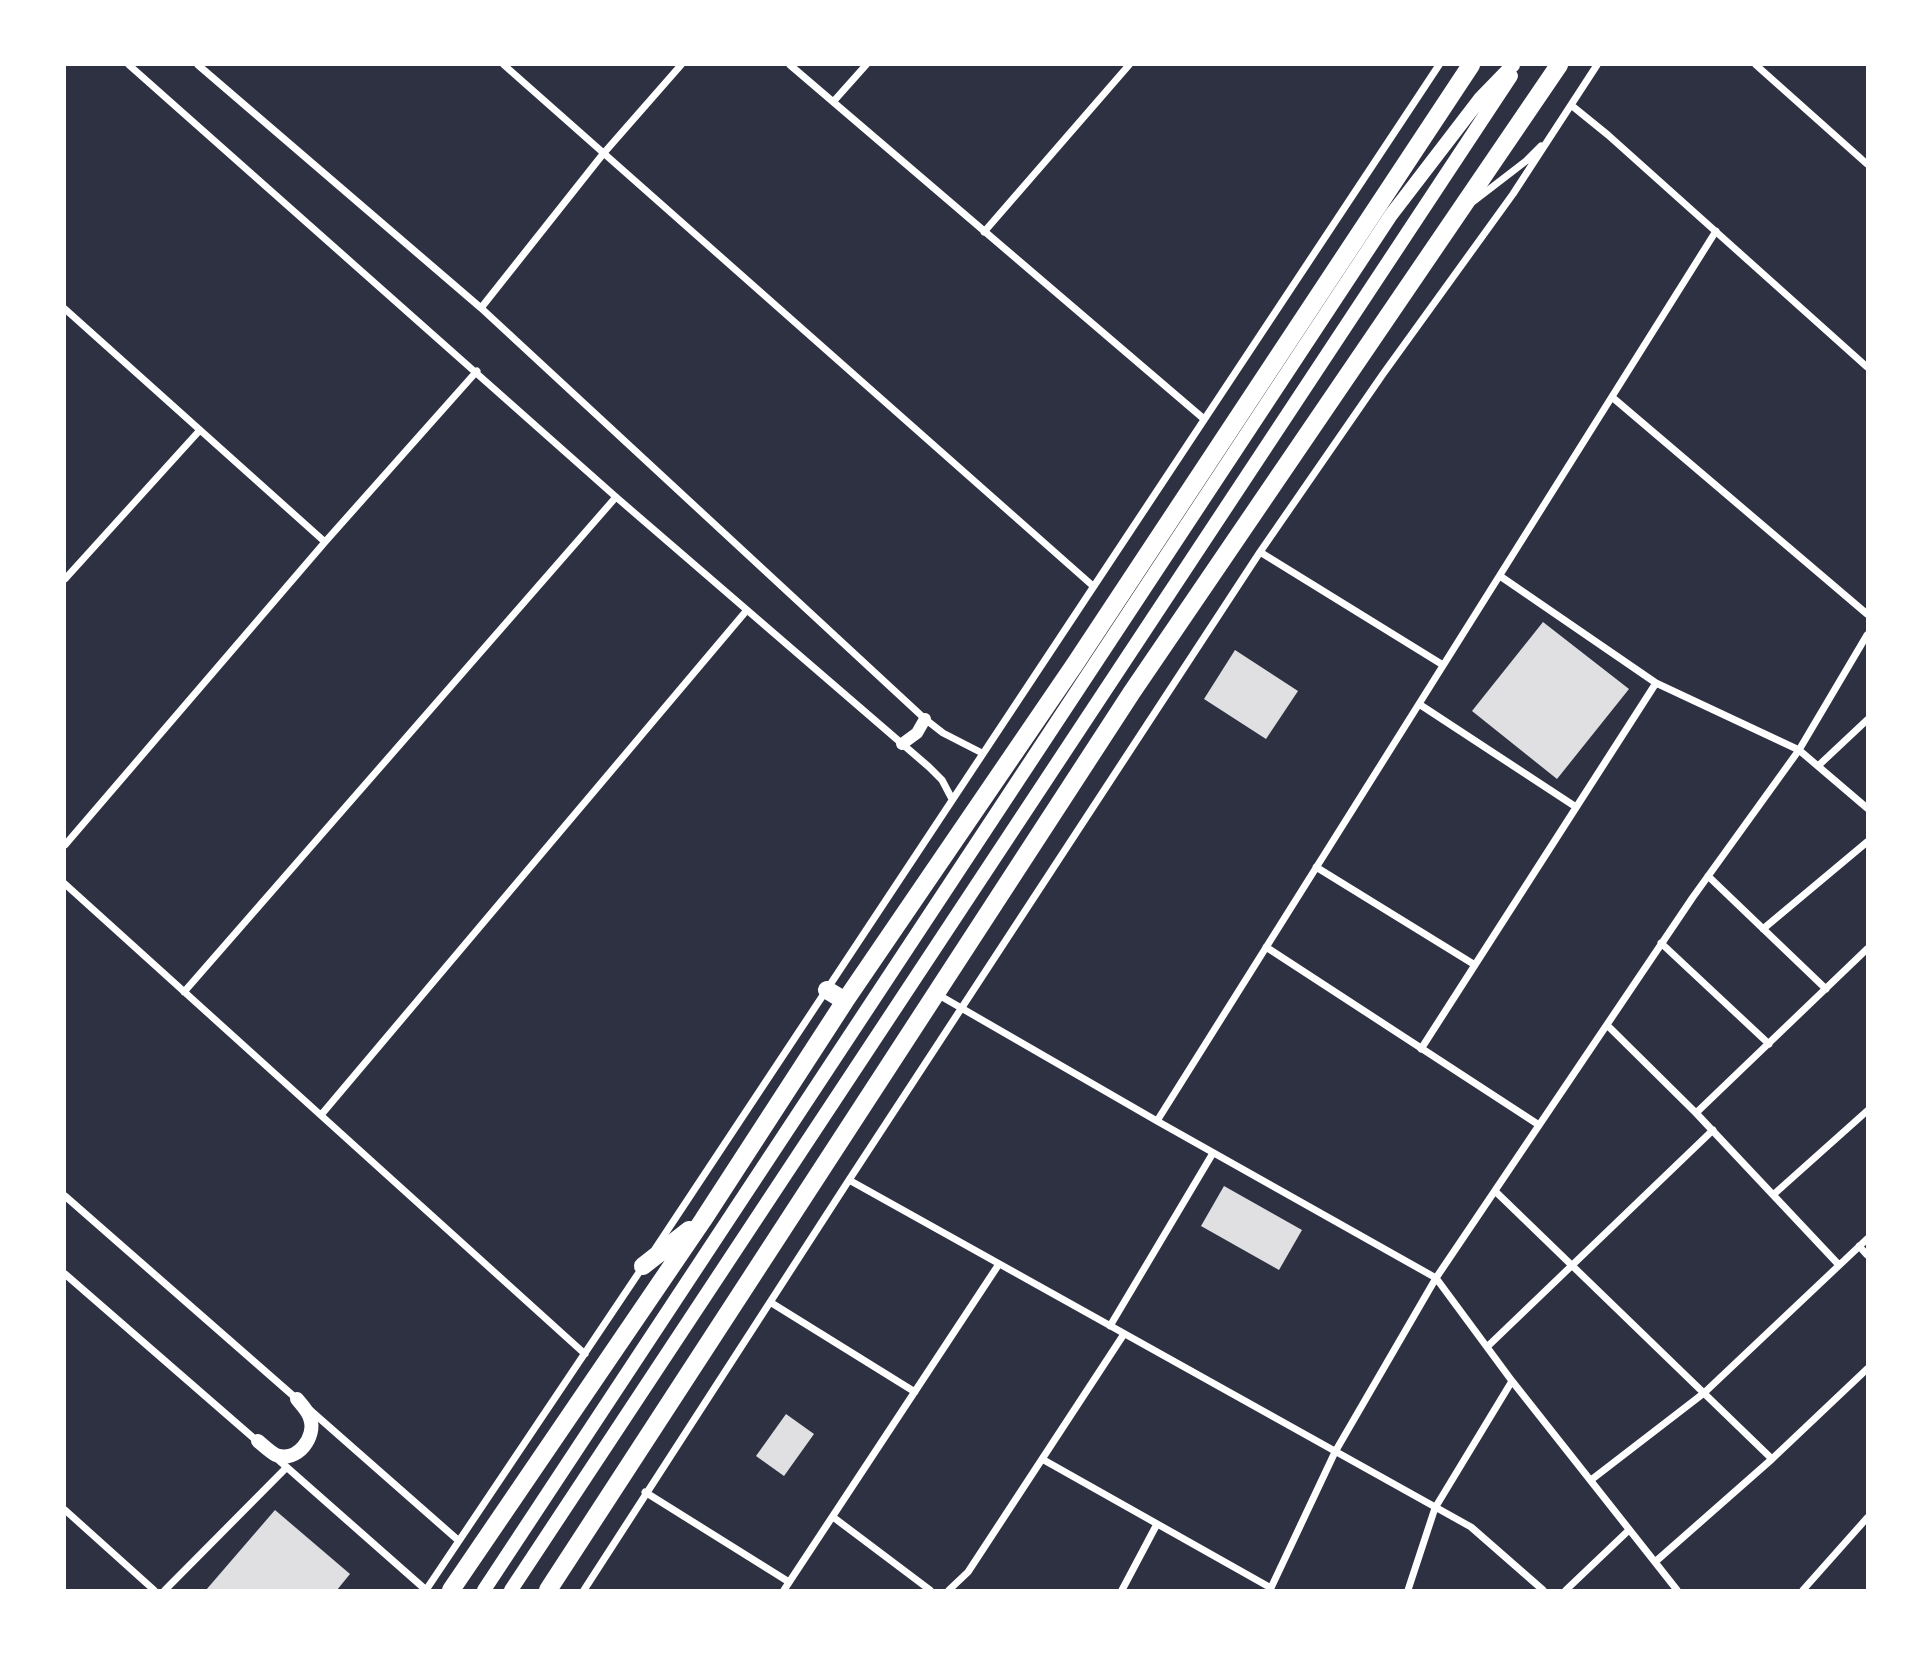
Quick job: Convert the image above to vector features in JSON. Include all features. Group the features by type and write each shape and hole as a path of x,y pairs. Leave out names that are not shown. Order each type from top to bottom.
{"main road":[{"path":"451,1590 703,1220 845,1001 1075,664 1471,65"},
{"path":"484,1590 1391,215 1479,99 1516,65"},
{"path":"511,1590 1516,65"},
{"path":"548,1590 1132,692 1559,65"},
{"path":"827,990 845,1001"},
{"path":"643,1266 703,1220"},
{"path":"258,1441 277,1455 289,1455 308,1442 312,1430 311,1418 297,1399"}],"street":[{"path":"129,65 616,497 902,744 942,780 952,799"},
{"path":"198,65 481,309 925,719 952,738 982,752"},
{"path":"504,65 1093,586"},
{"path":"481,309 603,154 681,65"},
{"path":"790,65 1204,419"},
{"path":"833,102 866,65"},
{"path":"984,232 1129,65"},
{"path":"65,1274 426,1590 827,990 1438,65"},
{"path":"584,1590 645,1492 1260,552 1383,374 1513,194 1597,65"},
{"path":"1756,65 1867,164"},
{"path":"1571,105 1867,367"},
{"path":"1460,212 1526,161 1551,136"},
{"path":"1157,1121 1716,232"},
{"path":"66,312 325,542"},
{"path":"65,845 325,542 477,371"},
{"path":"1612,397 1867,614"},
{"path":"65,579 200,430"},
{"path":"184,992 616,497"},
{"path":"1260,552 1443,666"},
{"path":"1500,576 1656,682 1799,750 1867,808"},
{"path":"321,1115 747,610"},
{"path":"1042,1459 1270,1589 1335,1452 1436,1278 1661,943 1799,750 1867,635"},
{"path":"1421,1049 1656,682"},
{"path":"1419,704 1576,807"},
{"path":"902,744 917,733 925,719"},
{"path":"1818,766 1867,720"},
{"path":"1763,929 1867,842"},
{"path":"1316,867 1475,965"},
{"path":"1708,876 1826,989"},
{"path":"65,884 585,1354"},
{"path":"1661,943 1769,1044"},
{"path":"1266,947 1539,1125"},
{"path":"1696,1113 1867,949"},
{"path":"937,994 1436,1278 1512,1381 1677,1590"},
{"path":"1606,1024 1713,1130 1839,1265"},
{"path":"1773,1195 1867,1111"},
{"path":"1487,1347 1713,1130"},
{"path":"1110,1326 1213,1153"},
{"path":"849,1180 1471,1527 1543,1590"},
{"path":"1494,1191 1772,1459"},
{"path":"65,1196 459,1542"},
{"path":"1591,1480 1704,1393 1867,1239"},
{"path":"1859,1246 1867,1255"},
{"path":"784,1590 999,1264"},
{"path":"770,1301 915,1392"},
{"path":"949,1590 968,1572 1124,1334"},
{"path":"1655,1562 1772,1459 1867,1369"},
{"path":"1860,1376 1867,1382"},
{"path":"1408,1590 1435,1508 1512,1381"},
{"path":"165,1590 286,1468"},
{"path":"645,1492 789,1582"},
{"path":"65,1510 155,1590"},
{"path":"833,1517 930,1590"},
{"path":"1803,1590 1867,1518"},
{"path":"1122,1590 1157,1524"},
{"path":"1566,1590 1629,1530"}],"building":[{"path":"1543,622 1629,689 1557,779 1472,711"},
{"path":"1235,650 1298,691 1266,739 1204,699"},
{"path":"1224,1186 1302,1230 1279,1270 1201,1226"},
{"path":"786,1414 814,1434 784,1476 756,1456"},
{"path":"275,1510 350,1574 337,1590 206,1590"}]}
